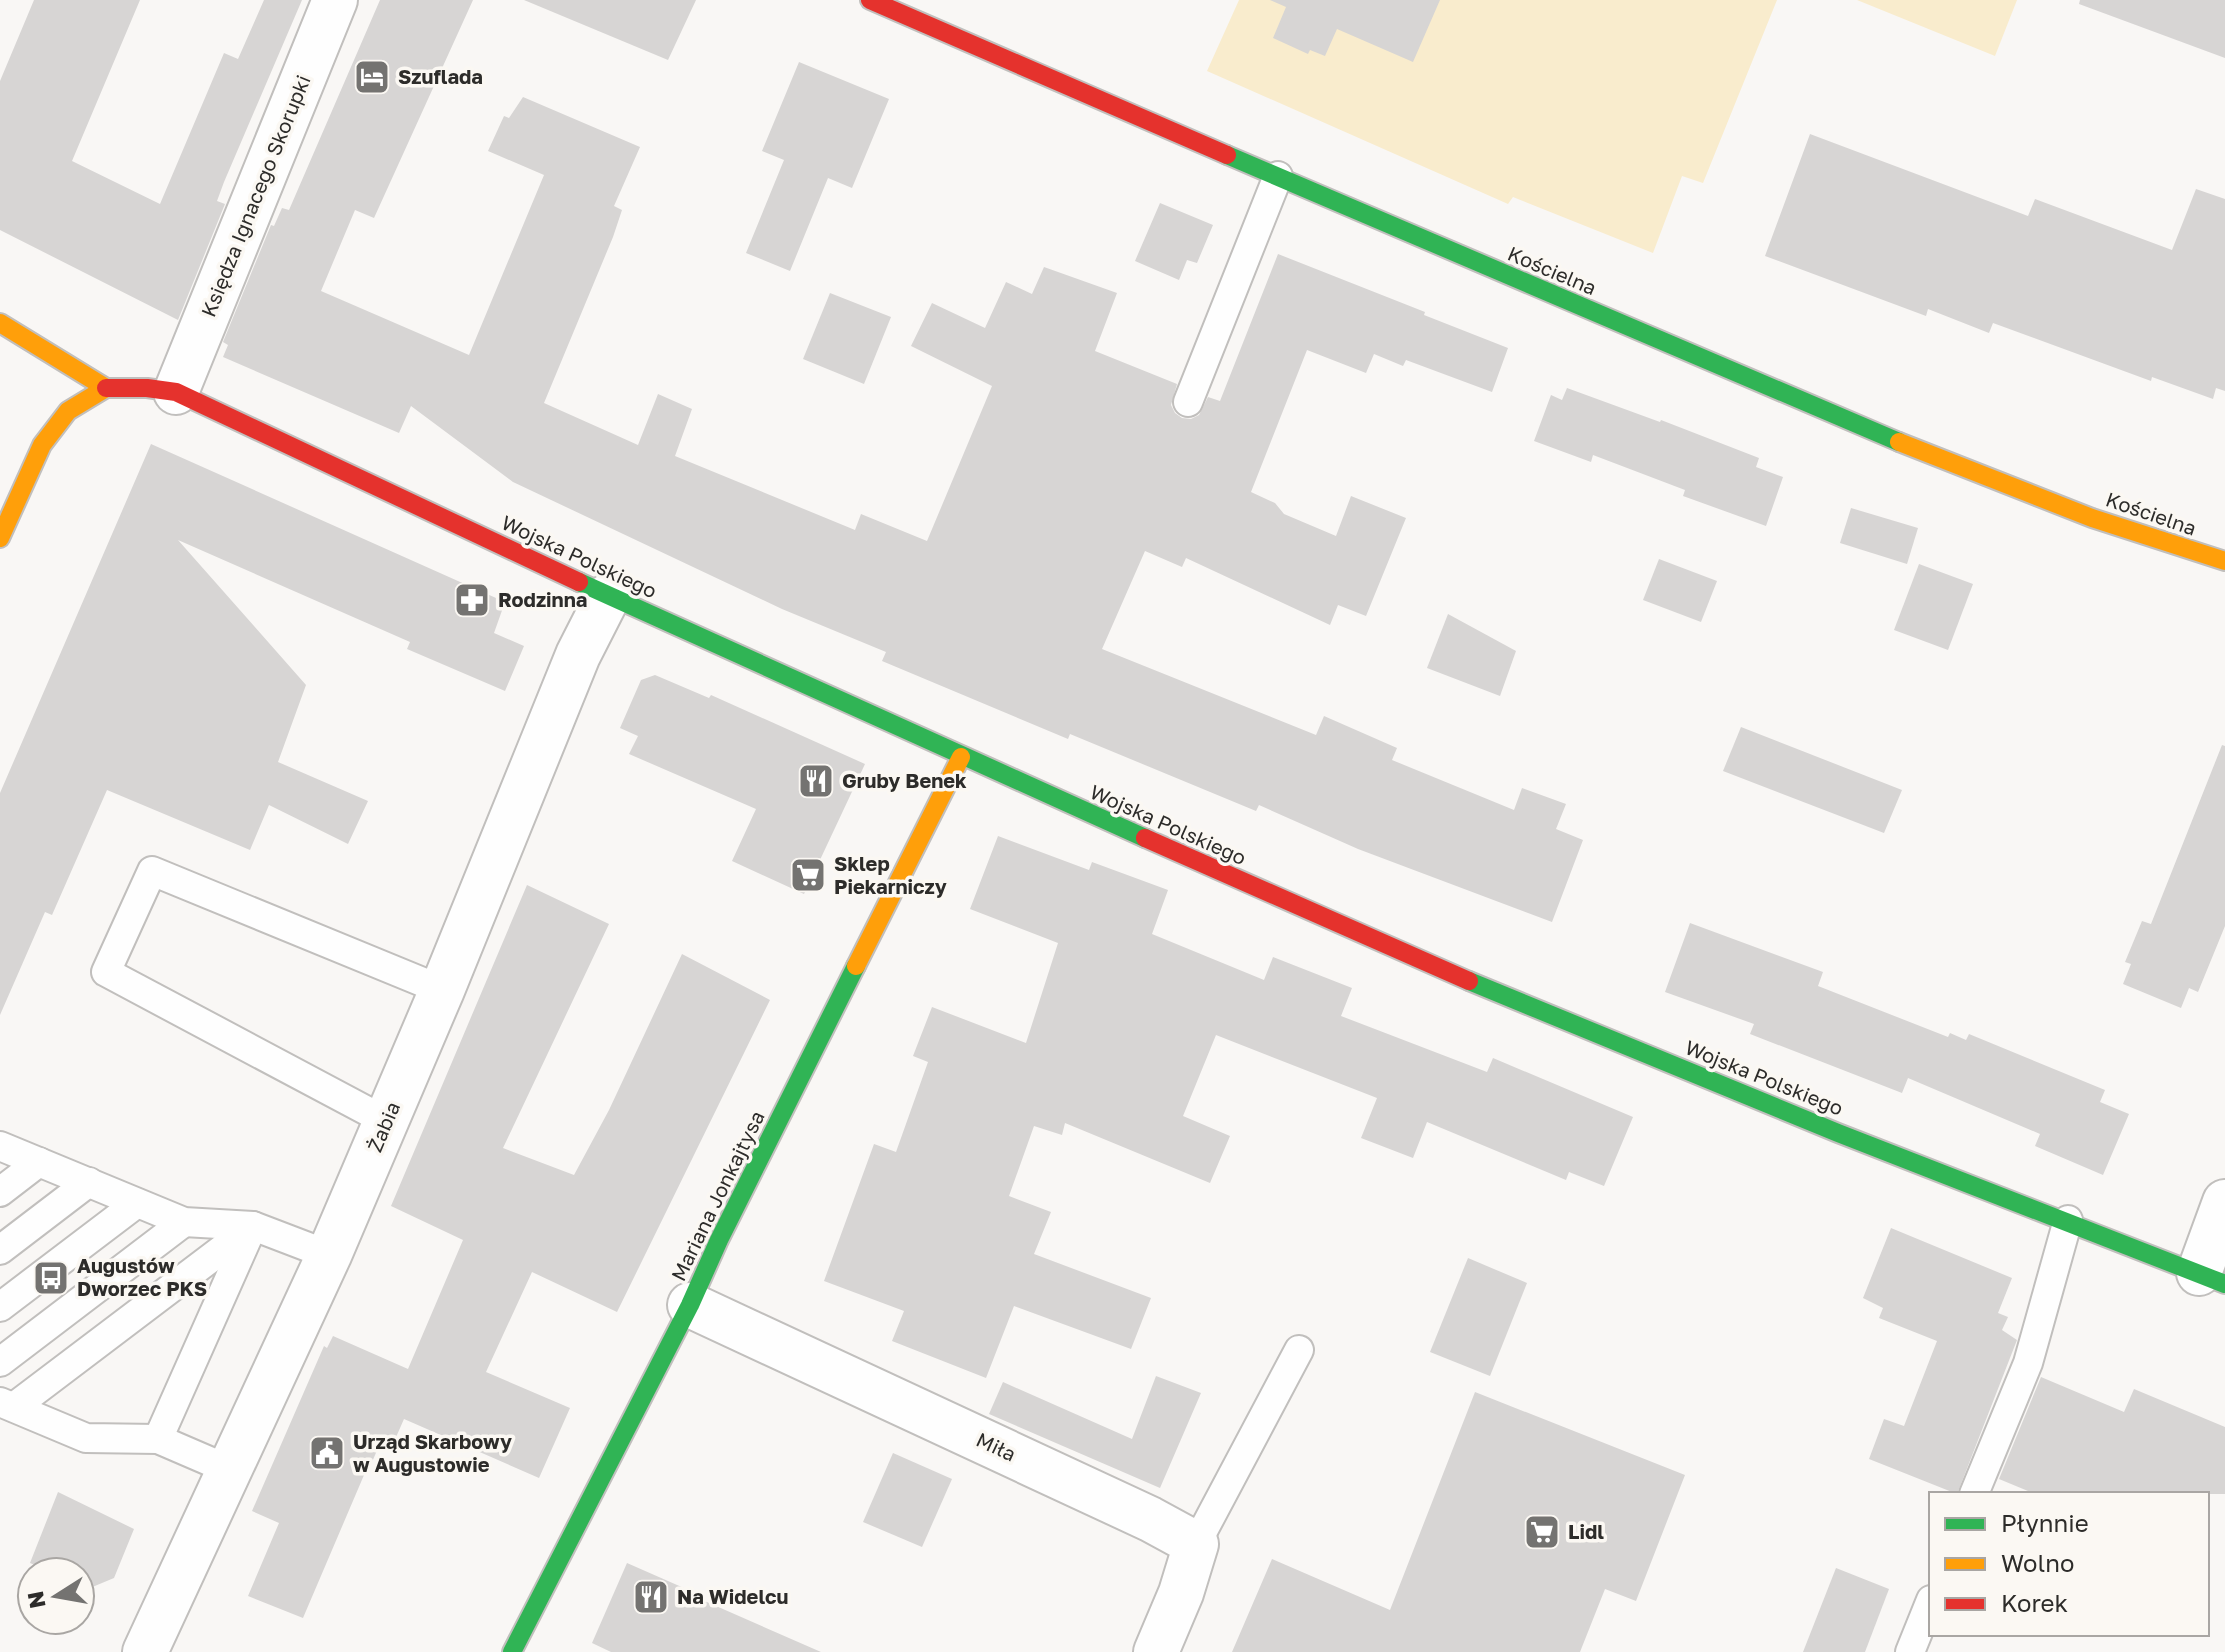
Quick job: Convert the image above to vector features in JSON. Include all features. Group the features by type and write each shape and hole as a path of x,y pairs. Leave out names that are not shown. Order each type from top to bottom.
{"street":[{"name":"Księdza Ignacego Skorupki","path":"176,392 335,0"},
{"name":"Kościelna","path":"870,0 1990,479 2163,543 2225,561"},
{"path":"0,323 106,388 68,411 42,445 0,538"},
{"name":"Wojska Polskiego","path":"106,388 176,392 608,596 1403,954 1838,1133 2212,1278"},
{"name":"Żabia","path":"145,1652 329,1255 442,990 578,655 608,596"},
{"name":"Mariana Jonkajtysa","path":"512,1652 690,1305 719,1240 961,757"},
{"path":"2212,1278 2225,1202"},
{"name":"Miła","path":"690,1305 1150,1519 1196,1544"},
{"path":"1156,1652 1181,1593 1196,1544"}],"lane":[{"path":"1188,402 1278,176"},
{"path":"386,1121 106,972 152,871 442,990"},
{"path":"0,1146 184,1222 253,1226 329,1255"},
{"path":"0,1192 39,1162"},
{"path":"0,1250 89,1182"},
{"path":"0,1307 137,1203"},
{"path":"1975,1492 2028,1363 2068,1220"},
{"path":"0,1362 184,1222"},
{"path":"7,1404 253,1226"},
{"path":"158,1439 253,1226"},
{"path":"1196,1544 1299,1350"},
{"path":"7,1404 86,1438 158,1439 230,1470"},
{"path":"1910,1652 1929,1605"}],"shaded area":[{"path":"1239,0 1777,0 1703,183 1682,176 1653,253 1513,197 1508,204 1207,71"},
{"path":"1857,0 2017,0 1995,56"}],"building":[{"path":"34,0 140,0 72,161 160,204 224,53 238,59 264,0 302,0 224,182 217,201 225,204 178,320 0,230 0,81"},
{"path":"380,0 473,0 374,218 355,210 321,291 469,355 544,175 488,151 504,116 509,118 523,97 640,147 614,206 622,210 613,237 544,403 638,445 658,394 692,409 675,456 855,530 861,514 927,541 992,386 911,346 932,303 985,328 1006,282 1032,294 1044,267 1117,293 1095,351 1177,384 1171,405 1182,418 1191,419 1199,415 1208,397 1220,401 1278,254 1508,348 1492,392 1406,360 1403,366 1374,354 1366,373 1307,350 1251,492 1275,503 1284,514 1336,536 1351,496 1406,518 1366,616 1338,605 1330,625 1186,558 1182,567 1145,551 1102,649 1316,735 1324,716 1397,748 1392,760 1514,810 1522,788 1566,804 1556,829 1583,840 1552,922 1358,849 1259,805 1256,811 1070,734 1068,739 882,661 886,652 782,609 513,482 411,406 399,433 223,357 228,345 223,342 271,225 274,226 282,208 289,210"},
{"path":"524,0 696,0 668,60"},
{"path":"1270,0 1440,0 1413,62 1337,29 1325,56 1310,50 1308,54 1273,38 1286,7"},
{"path":"2080,0 2225,0 2225,58 2079,4"},
{"path":"799,62 889,99 852,188 828,178 790,271 746,253 784,160 762,151"},
{"path":"1810,134 2028,216 2035,199 2172,250 2196,189 2225,199 2225,391 2216,388 2213,399 2152,377 2151,381 1993,323 1989,333 1928,309 1926,316 1765,256"},
{"path":"1160,203 1213,225 1197,263 1187,260 1179,280 1135,261"},
{"path":"830,293 891,317 864,384 803,359"},
{"path":"1567,388 1759,458 1756,467 1783,477 1766,526 1683,496 1685,490 1593,455 1591,462 1534,441 1551,395 1562,400"},
{"path":"151,444 505,602 494,633 524,646 505,691 407,649 410,642 178,540 306,685 278,762 368,801 348,844 269,805 250,850 107,790 52,915 45,912 0,1015 0,793"},
{"path":"1851,508 1918,528 1907,564 1840,543"},
{"path":"1659,559 1717,581 1701,622 1643,600"},
{"path":"1919,564 1973,584 1948,650 1894,630"},
{"path":"1448,614 1516,651 1500,696 1427,668"},
{"path":"655,675 709,698 711,695 865,764 804,894 732,861 756,809 629,754 638,736 620,728 641,680"},
{"path":"1741,727 1902,790 1884,833 1723,771"},
{"path":"2222,745 2225,746 2225,926 2198,992 2189,988 2181,1008 2123,984 2131,964 2125,962 2142,921 2151,924"},
{"path":"998,836 1089,870 1092,862 1168,890 1152,934 1264,980 1273,957 1352,988 1341,1016 1487,1072 1493,1058 1633,1117 1604,1186 1569,1172 1566,1180 1427,1122 1413,1158 1361,1138 1377,1098 1216,1035 1183,1116 1230,1136 1210,1183 1065,1123 1062,1135 1034,1126 1009,1196 1051,1212 1034,1254 1151,1298 1131,1349 1014,1306 986,1378 892,1341 904,1311 824,1281 874,1144 896,1152 928,1062 913,1056 932,1007 1026,1043 1058,943 970,909"},
{"path":"527,885 609,924 503,1148 574,1175 609,1110 682,954 770,1000 617,1312 532,1272 486,1372 570,1408 539,1478 404,1419 393,1444 382,1439 370,1461 303,1618 248,1596 279,1523 252,1511 324,1346 327,1348 333,1336 408,1369 463,1240 391,1206"},
{"path":"1690,923 1823,972 1818,986 1948,1037 1950,1033 1966,1040 1969,1034 2105,1090 2100,1102 2129,1114 2103,1175 2035,1146 2040,1134 1908,1078 1902,1093 1750,1034 1754,1024 1665,992"},
{"path":"1891,1228 2012,1278 1998,1313 2008,1317 2002,1330 2017,1340 1958,1492 1869,1459 1884,1419 1904,1426 1937,1341 1879,1318 1883,1308 1863,1298"},
{"path":"1468,1258 1527,1283 1490,1376 1430,1352"},
{"path":"1156,1376 1201,1393 1160,1488 989,1414 1003,1382 1132,1439"},
{"path":"2041,1377 2124,1412 2134,1389 2225,1427 2225,1494 2030,1492 1999,1479"},
{"name":"Lidl","path":"1475,1392 1685,1475 1636,1601 1605,1589 1580,1652 1232,1652 1272,1559 1390,1610"},
{"path":"893,1453 952,1479 922,1547 863,1522"},
{"path":"58,1492 134,1529 114,1578 96,1586 96,1556 33,1556"},
{"path":"627,1563 821,1652 611,1652 592,1643"},
{"path":"1836,1568 1889,1589 1865,1652 1803,1652"}],"traffic: fast":[{"path":"1227,155 1899,442"},
{"path":"579,582 1145,838"},
{"path":"512,1652 690,1305 719,1240 856,966"},
{"path":"1469,981 1838,1133 2225,1284"}],"traffic: slow":[{"path":"0,323 106,388"},
{"path":"0,538 42,445 68,411 106,388"},
{"path":"1899,442 2092,518 2225,561"},
{"path":"856,966 961,757"}],"traffic: jam":[{"path":"870,0 1227,155"},
{"path":"106,388 176,392 579,582"},
{"path":"1145,838 1469,981"}],"place":[{"name":"Szuflada","path":"372,77"},
{"name":"Rodzinna","path":"472,600"},
{"name":"Gruby Benek","path":"816,781"},
{"name":"Sklep Piekarniczy","path":"808,875"},
{"name":"Augustów Dworzec PKS","path":"51,1278"},
{"name":"Urząd Skarbowy w Augustowie","path":"327,1453"},
{"name":"Lidl","path":"1542,1532"},
{"name":"Na Widelcu","path":"651,1597"}]}
